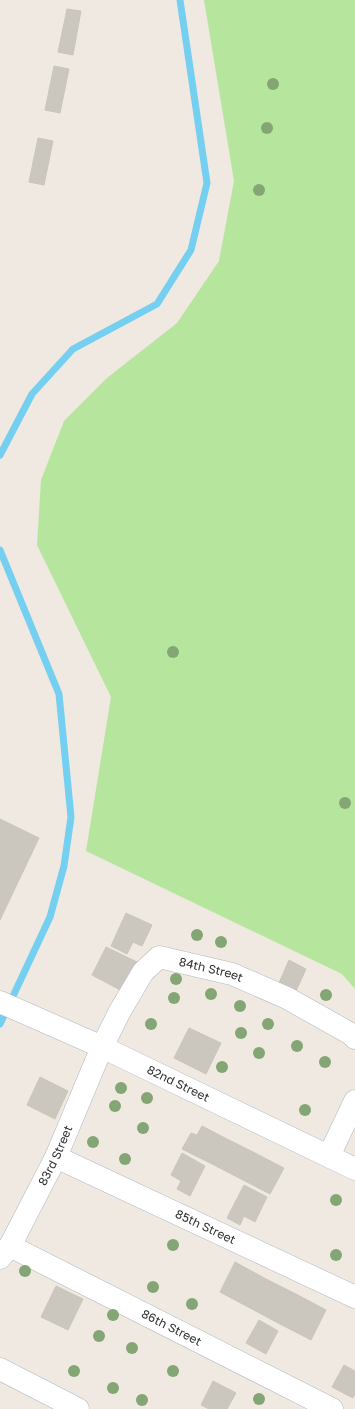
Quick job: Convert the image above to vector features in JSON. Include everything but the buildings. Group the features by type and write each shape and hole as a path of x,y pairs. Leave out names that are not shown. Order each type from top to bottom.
{"street":[{"name":"84th Street","path":"102,1047 120,1011 143,972 159,957 232,974 287,998 351,1034 355,1038"},
{"name":"82nd Street","path":"0,1002 102,1047 355,1169"},
{"name":"83rd Street","path":"5,1252 56,1158 102,1047"},
{"path":"329,1156 355,1101"},
{"name":"85th Street","path":"56,1158 355,1297"},
{"name":"86th Street","path":"5,1252 332,1409"},
{"path":"0,1369 65,1406"}],"green space":[{"path":"204,0 355,0 355,989 342,974 86,851 111,697 37,545 41,480 64,421 107,378 177,323 219,261 234,181"}],"waterway":[{"path":"0,455 32,394 73,349 157,304 191,250 207,183 180,0"},
{"path":"0,550 59,694 71,817 64,866 50,917 0,1024"}]}
